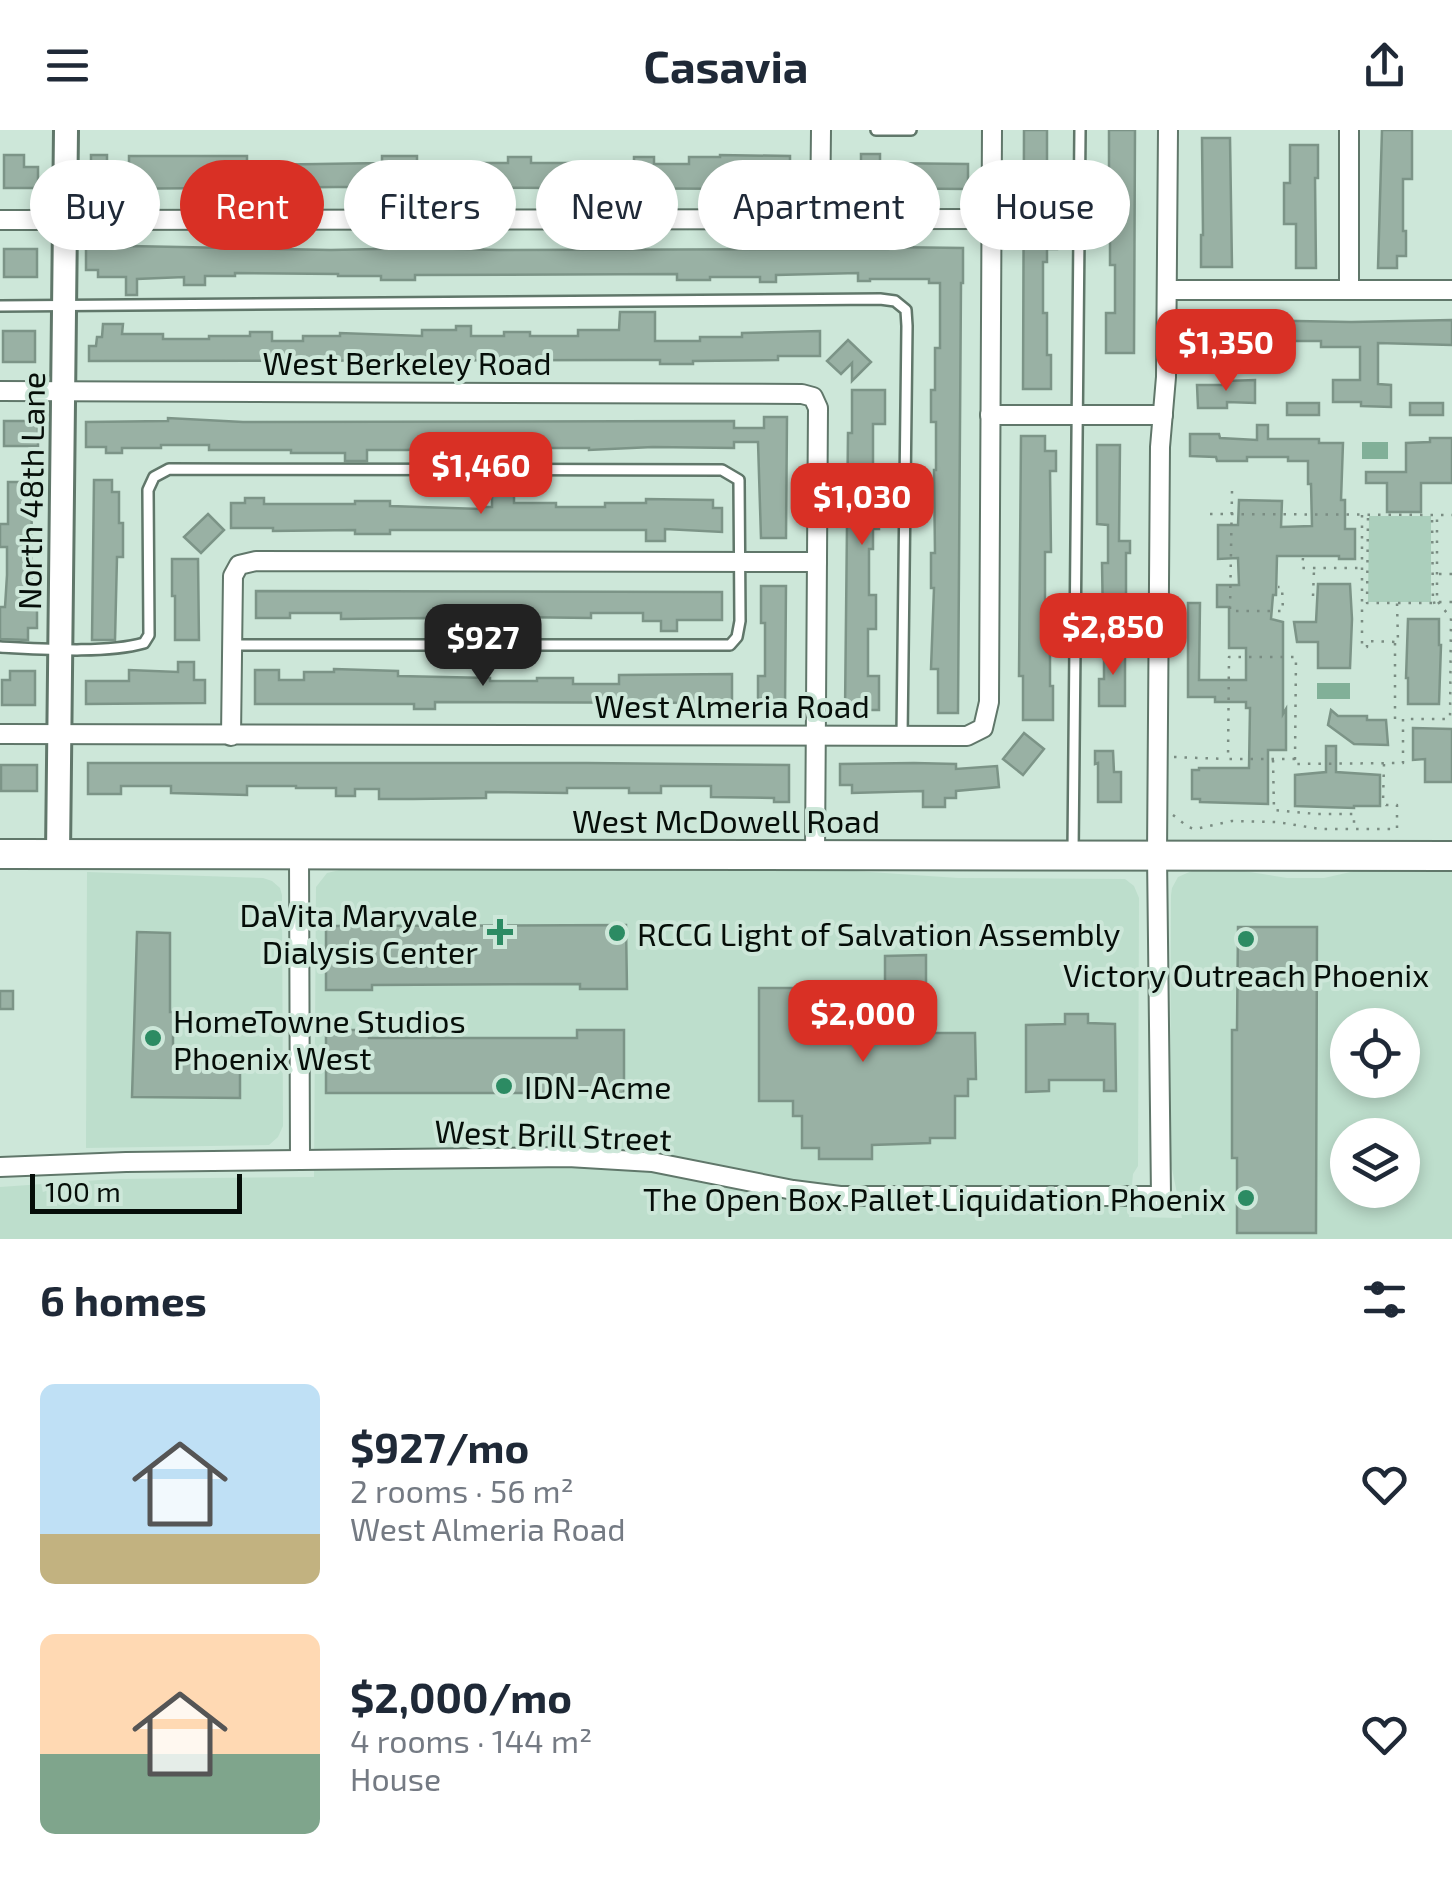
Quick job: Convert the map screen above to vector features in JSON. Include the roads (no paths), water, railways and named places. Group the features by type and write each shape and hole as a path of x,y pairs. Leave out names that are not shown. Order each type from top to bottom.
{"main road":[{"name":"West McDowell Road","path":"0,854 1452,856"}],"street":[{"name":"North 48th Lane","path":"66,130 66,160"},
{"path":"821,130 821,160"},
{"path":"992,130 992,160"},
{"path":"1157,855 1160,446 1164,414 1168,130"},
{"path":"1348,290 1349,130"},
{"path":"0,220 30,220"},
{"path":"160,220 698,221"},
{"name":"North 48th Lane","path":"58,854 65,250"},
{"path":"992,250 990,414 1164,414"},
{"path":"1167,290 1452,290"},
{"name":"West Berkeley Road","path":"0,391 802,394 813,397 818,408 817,562"},
{"name":"West Almeria Road","path":"0,734 966,736 983,728 989,702 990,414"},
{"path":"231,736 233,576 239,565 256,560 817,562 815,855"},
{"path":"299,854 300,1160"},
{"name":"West Brill Street","path":"0,1167 568,1158 643,1160 840,1196 1161,1196 1157,855"}],"lane":[{"path":"876,130 911,130"},
{"path":"1073,855 1080,130"},
{"path":"0,306 880,299 895,302 906,310 907,326 902,736"},
{"path":"0,647 61,650 144,643 149,635 148,490 154,477 170,469 722,470 738,480 740,621 737,637 730,644 232,646"}],"place":[{"name":"DaVita Maryvale Dialysis Center","path":"500,932"},
{"name":"RCCG Light of Salvation Assembly","path":"617,933"},
{"name":"Victory Outreach Phoenix","path":"1246,939"},
{"name":"HomeTowne Studios Phoenix West","path":"153,1038"},
{"name":"IDN-Acme","path":"504,1086"},
{"name":"The Open Box Pallet Liquidation Phoenix","path":"1246,1198"}]}
